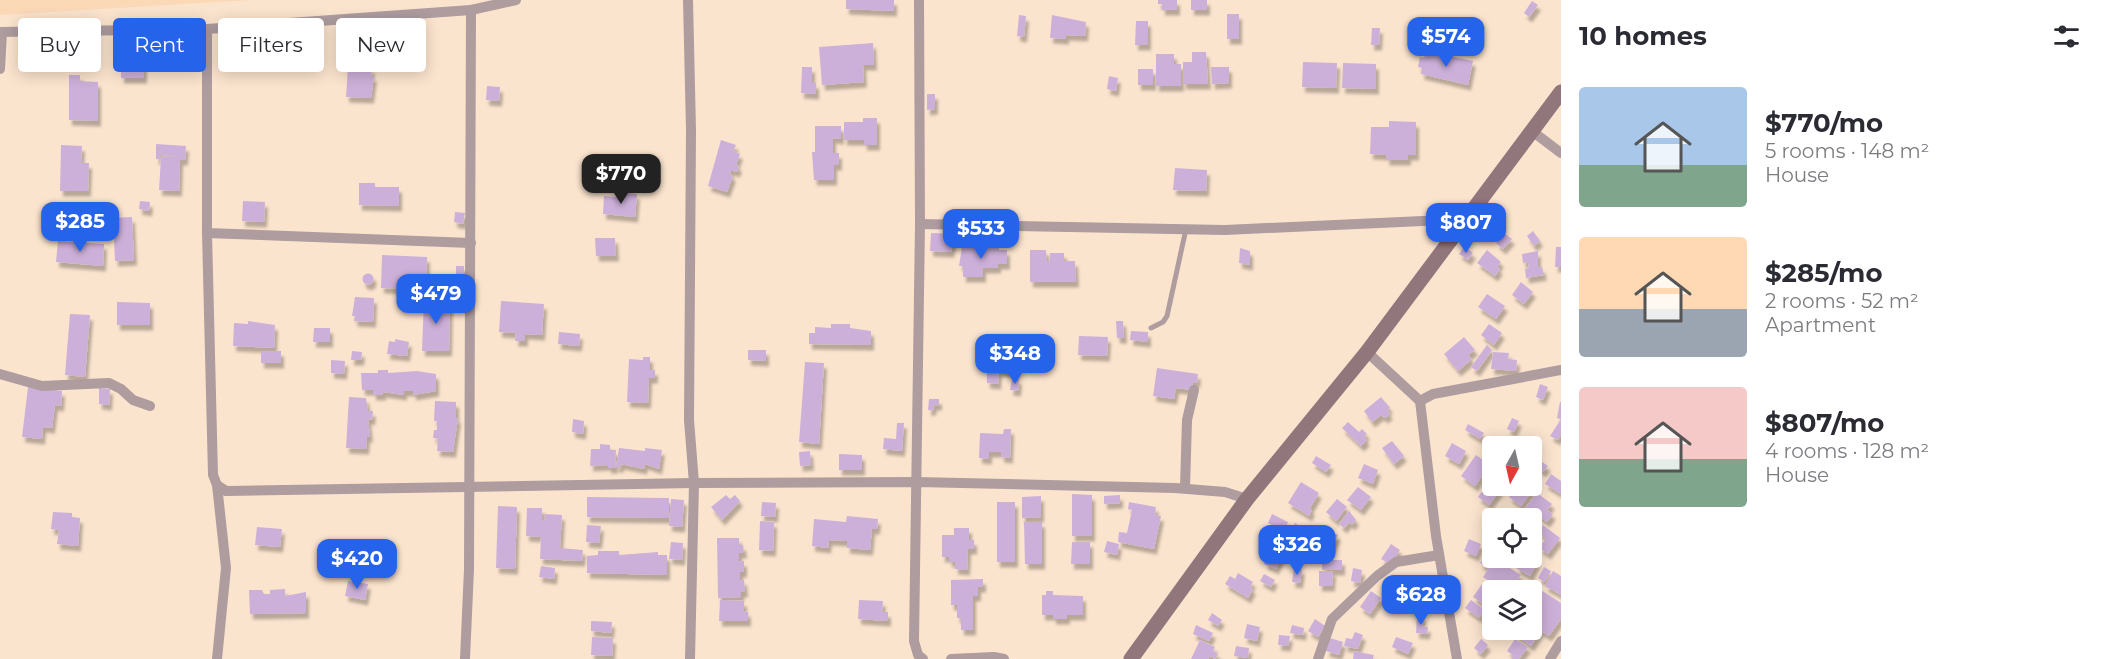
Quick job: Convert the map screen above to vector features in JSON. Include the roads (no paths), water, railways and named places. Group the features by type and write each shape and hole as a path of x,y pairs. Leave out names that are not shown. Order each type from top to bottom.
{"street":[{"path":"0,69 1,32 207,28 471,10 516,0"},
{"path":"688,0 692,130 689,420 694,483 690,659"},
{"path":"919,0 918,482 914,641 918,655 923,659"},
{"path":"465,659 471,243 471,10"},
{"path":"207,28 207,234 213,475 226,568 217,659"},
{"path":"1131,659 1247,499 1367,352 1561,92"},
{"path":"1532,131 1561,153"},
{"path":"920,224 1225,230 1466,219"},
{"path":"207,234 471,243"},
{"path":"1367,352 1420,401 1439,555 1457,659"},
{"path":"1420,401 1433,394 1561,370"},
{"path":"0,374 42,386 109,383 122,389 133,400 150,406"},
{"path":"1185,489 1187,420 1194,390"},
{"path":"216,486 226,491 694,483 918,482 1185,489 1225,492 1247,499"},
{"path":"1318,659 1332,619 1377,576 1396,562 1439,555"},
{"path":"1550,659 1561,640"},
{"path":"951,659 994,657 1004,659"}],"lane":[{"path":"1151,328 1164,322 1167,316 1186,229"}]}
